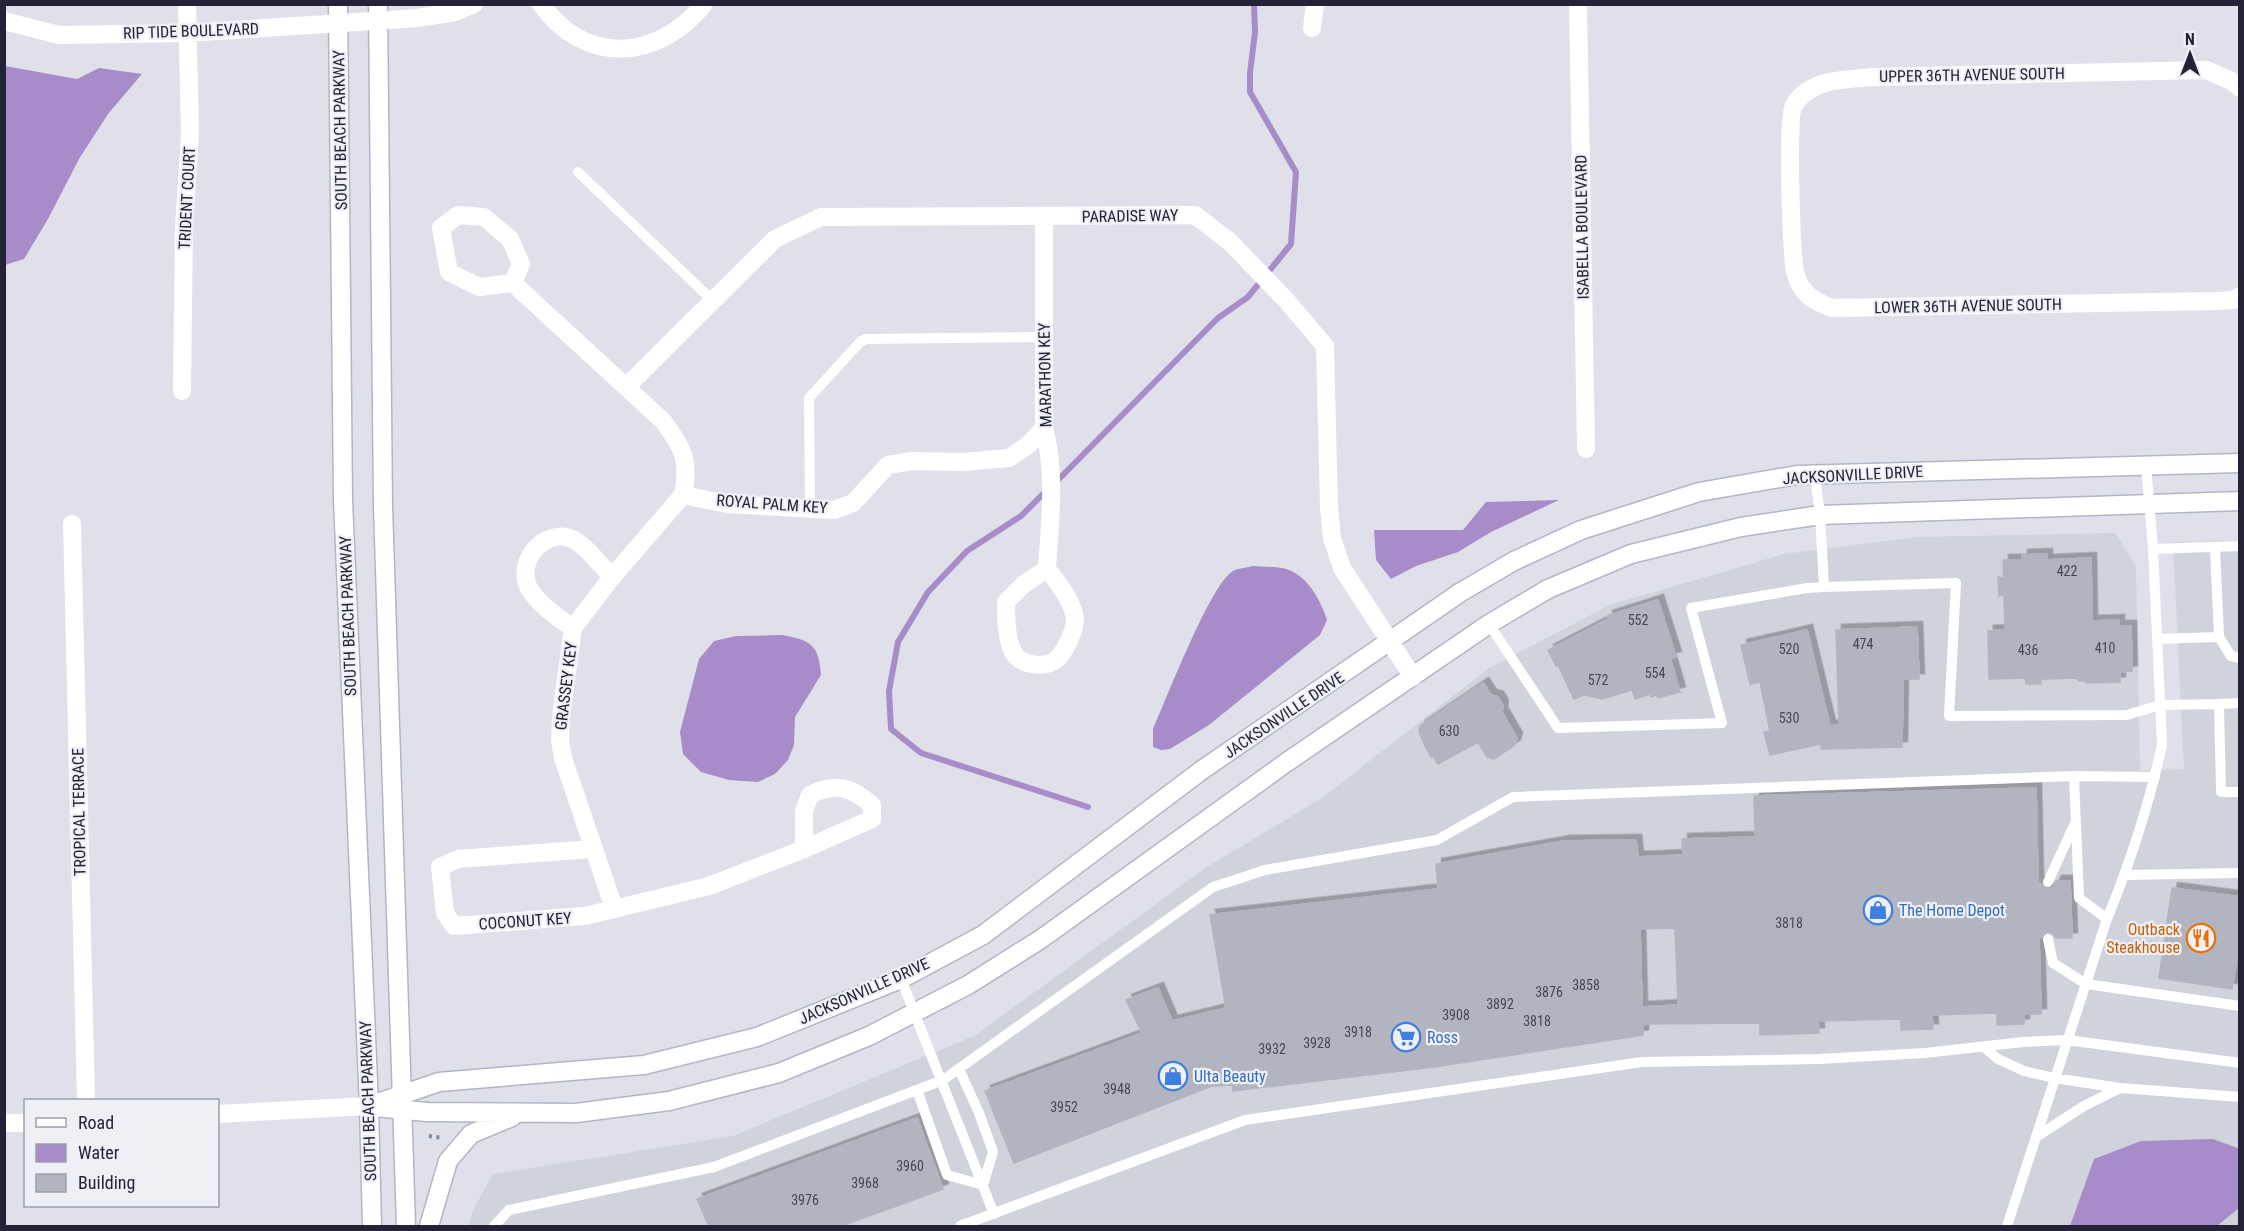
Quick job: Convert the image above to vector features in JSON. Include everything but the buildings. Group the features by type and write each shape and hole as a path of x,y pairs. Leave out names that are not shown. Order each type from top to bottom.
{"street":[{"name":"TRIDENT COURT","path":"182,391 184,228 190,134 187,4"},
{"name":"SOUTH BEACH PARKWAY","path":"338,4 343,500 369,1106 372,1227"},
{"name":"RIP TIDE BOULEVARD","path":"4,21 59,35 187,33 339,24 379,12 418,18 455,12 474,4"},
{"path":"541,4 567,33 593,45 612,49 638,48 656,42 689,21 704,4"},
{"path":"1312,28 1315,4"},
{"name":"ISABELLA BOULEVARD","path":"1578,4 1586,449"},
{"name":"SOUTH BEACH PARKWAY","path":"379,12 382,506 406,1227"},
{"name":"UPPER 36TH AVENUE SOUTH","path":"1790,190 1792,107 1804,93 1824,82 1873,77 2207,70 2231,81 2240,88"},
{"name":"LOWER 36TH AVENUE SOUTH","path":"1790,190 1794,269 1802,289 1815,301 1832,309 2216,302 2233,300 2240,296"},
{"path":"513,283 521,264 510,239 483,217 458,215 441,228 449,272 478,287 513,283 627,386 663,422 682,448 685,483 683,495"},
{"name":"PARADISE WAY","path":"627,386 775,239 821,217 1194,215 1230,242 1286,300 1325,346 1329,507 1332,538 1342,568 1413,677"},
{"name":"MARATHON KEY","path":"1044,217 1046,436 1051,515 1047,568"},
{"name":"ROYAL PALM KEY","path":"683,495 727,504 834,510 853,502 888,465 912,461 963,462 1009,458 1046,436"},
{"name":"JACKSONVILLE DRIVE","path":"219,1114 369,1106 402,1102 439,1082 644,1065 757,1037 901,979 983,935 1202,770 1461,592 1505,566 1581,530 1699,492 1797,475 2240,463"},
{"name":"GRASSEY KEY","path":"614,908 563,758 560,741 561,716 573,628 612,577 683,495"},
{"name":"JACKSONVILLE DRIVE","path":"402,1102 427,1112 576,1113 669,1101 779,1073 869,1036 968,986 1041,939 1278,769 1490,624 1548,589 1631,554 1741,527 1820,515 2240,501"},
{"name":"TROPICAL TERRACE","path":"72,524 86,1099"},
{"path":"573,628 550,613 527,585 525,567 530,556 547,538 563,536 576,541 612,577"},
{"path":"1047,568 1062,586 1075,620 1068,642 1057,659 1042,666 1025,662 1014,654 1006,620 1006,602 1024,584 1047,568"},
{"name":"COCONUT KEY","path":"593,849 458,860 440,867 444,913 454,926 585,916 709,886 804,849"},
{"path":"429,1227 448,1161 471,1134 524,1113"},
{"path":"4,1123 24,1123"}],"lane":[{"path":"578,172 713,301"},
{"path":"810,509 809,398 861,341 1044,337"},
{"path":"2007,1227 2107,919 2126,874 2162,746 2153,549 2146,465"},
{"path":"1815,475 1824,587"},
{"path":"2153,549 2240,546"},
{"path":"2215,547 2219,637 2231,656 2240,658"},
{"path":"1490,624 1558,728 1722,723 1691,608 1824,587 1956,583 1949,716 2127,715 2160,705 2240,703"},
{"path":"2157,639 2219,637"},
{"path":"2219,704 2221,792 2240,792"},
{"path":"494,1227 509,1210 714,1167 943,1080 1213,887 1265,870 1437,840 1513,797 2074,776 2155,777"},
{"path":"2074,776 2079,898 2107,919"},
{"path":"2048,882 2076,822"},
{"path":"2126,874 2240,873"},
{"path":"2048,939 2053,963 2086,984 2240,1006"},
{"path":"901,979 943,1080 994,1214"},
{"path":"960,1227 1245,1120 1642,1062 1819,1059 2067,1040 2240,1063"},
{"path":"1985,1048 1998,1059 2024,1071 2054,1078 2120,1088 2240,1097"},
{"path":"959,1069 979,1113 993,1152 983,1185"},
{"path":"2036,1137 2084,1106 2120,1088"},
{"path":"917,1090 947,1175 983,1185"}],"path":[{"path":"418,1139 429,1136 429,1130"}],"shaded area":[{"path":"2115,533 2136,566 2140,771 2184,769 2173,542 2239,541 2239,1226 469,1226 473,1210 493,1174 733,1136 974,1036 1207,867 1322,798 1489,668 1610,605 1784,554 1918,537"}],"water":[{"path":"5,66 77,79 99,68 142,74 108,114 79,159 24,259 5,265"},
{"path":"1559,500 1491,532 1458,552 1416,566 1391,579 1376,560 1374,530 1463,530 1486,502"},
{"path":"1252,566 1286,569 1307,582 1321,604 1327,620 1320,635 1209,725 1170,749 1161,750 1153,747 1153,729 1201,619 1213,597 1233,571"},
{"path":"782,635 800,639 811,645 818,656 821,675 795,717 794,745 788,760 775,774 758,782 729,780 701,772 683,754 680,732 699,659 714,641 736,636"},
{"path":"2213,1139 2240,1149 2239,1208 2217,1226 2070,1226 2094,1159 2141,1141"}],"waterway":[{"path":"1055,483 1218,318 1248,297 1291,244 1296,172 1250,92 1255,32 1254,4"},
{"path":"1047,490 1021,516 967,551 928,592 898,642 889,691 891,729 921,753 1088,807"}],"place":[{"name":"The Home Depot","path":"1878,910"},
{"name":"Outback Steakhouse","path":"2201,938"},
{"name":"Ross","path":"1406,1037"},
{"name":"Ulta Beauty","path":"1173,1076"}]}
